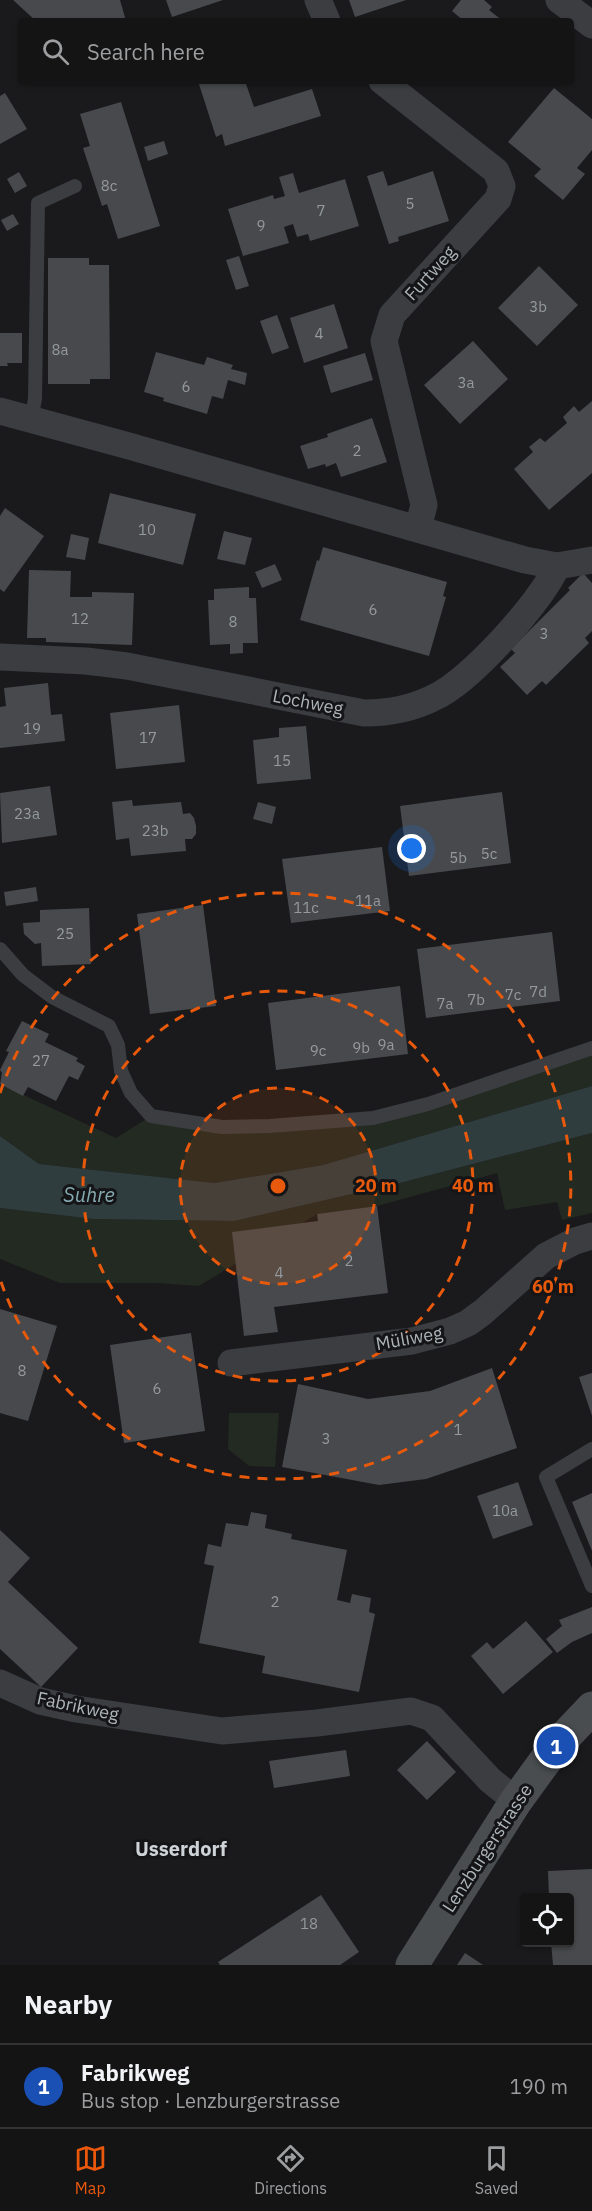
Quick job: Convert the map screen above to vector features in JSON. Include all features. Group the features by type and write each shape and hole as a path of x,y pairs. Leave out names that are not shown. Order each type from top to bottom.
{"main road":[{"name":"Lenzburgerstrasse","path":"412,1965 516,1801 556,1746 592,1709"}],"street":[{"path":"318,0 326,18"},
{"path":"559,0 592,25"},
{"name":"Furtweg","path":"386,84 496,171 502,186 498,199 392,315 384,341 424,505 418,528"},
{"path":"0,411 525,560 557,566 592,560"},
{"name":"Lochweg","path":"0,657 86,661 127,666 364,713 385,713 408,708 436,697 461,680 534,603 557,566"},
{"name":"Müliweg","path":"231,1363 412,1341 450,1331 468,1323 483,1312 546,1256 575,1241 592,1236"},
{"name":"Fabrikweg","path":"0,1683 40,1701 76,1709 222,1731 317,1723 411,1711 432,1718 490,1780 516,1801"}],"lane":[{"path":"31,420 35,399 38,203 75,186"},
{"path":"0,949 23,975 51,997 109,1026 118,1045 121,1071 131,1093 151,1116 222,1127 373,1119 428,1104 592,1048"},
{"path":"592,1449 546,1477 592,1586"}],"shaded area":[{"path":"592,1049 592,1086 323,1165 213,1183 39,1164 0,1136 0,1084 116,1138 151,1116 273,1133 434,1106"},
{"path":"592,1133 592,1213 562,1220 557,1202 505,1210 497,1173 377,1206 317,1214 199,1286 156,1283 60,1283 0,1259 0,1208 93,1219 234,1221 400,1183"},
{"path":"229,1413 279,1413 275,1467 249,1466 228,1449"}],"water":[{"name":"Suhre","path":"592,1086 592,1133 400,1183 234,1221 93,1219 0,1208 0,1136 39,1164 214,1183 323,1165"}],"building":[{"path":"13,0 120,0 125,18 33,18"},
{"path":"166,0 223,0 172,17"},
{"path":"349,0 406,0 355,17"},
{"path":"461,0 484,0 492,7 489,10 499,18 460,18 452,11"},
{"path":"199,84 246,84 254,107 312,89 321,116 225,146 222,134 216,137"},
{"path":"554,88 592,119 592,150 577,168 585,174 563,200 534,176 541,169 508,142"},
{"path":"5,93 27,129 0,144 0,96"},
{"path":"121,102 160,226 118,239 107,204 102,206 83,148 90,146 80,114"},
{"path":"164,141 168,154 148,161 144,147"},
{"path":"383,171 388,186 433,171 449,221 398,237 399,241 389,244 367,176"},
{"path":"19,172 27,186 15,193 7,179"},
{"path":"293,173 299,193 345,179 359,226 310,241 308,234 297,237 293,224 284,227 289,243 243,256 228,209 273,195 274,199 285,196 279,177"},
{"path":"13,214 19,224 7,231 1,220"},
{"path":"239,256 249,286 236,290 226,260"},
{"path":"48,258 89,258 89,265 109,265 110,379 90,379 90,384 48,384"},
{"path":"539,266 578,305 537,346 498,308"},
{"path":"334,304 348,348 304,363 290,318"},
{"path":"277,315 289,348 272,354 260,321"},
{"path":"0,333 22,333 22,363 7,363 8,366 0,366"},
{"path":"473,341 508,379 460,424 424,385"},
{"path":"156,352 204,365 207,357 233,365 231,369 247,373 245,385 228,380 223,399 212,396 207,414 163,401 164,398 144,392"},
{"path":"365,353 373,380 331,393 323,366"},
{"path":"592,401 592,473 549,510 514,469 533,452 529,447 540,438 545,442 567,423 563,417 574,406 579,412"},
{"path":"372,418 387,462 341,477 336,463 326,467 325,464 308,469 300,446"},
{"path":"110,493 196,514 183,565 98,543"},
{"path":"5,508 44,536 4,592 0,589 0,516"},
{"path":"224,531 252,538 245,565 217,559"},
{"path":"71,534 89,538 85,560 66,557"},
{"path":"323,547 447,582 443,596 446,597 429,656 300,620 317,560 319,561"},
{"path":"275,564 282,580 262,588 255,572"},
{"path":"29,570 71,571 70,597 92,597 92,592 134,593 132,645 46,642 46,638 27,638"},
{"path":"583,573 592,583 592,631 585,638 589,643 546,685 542,681 527,695 500,667 515,653 511,649 570,590 568,588"},
{"path":"249,587 249,598 256,598 258,643 243,643 243,653 230,654 230,644 210,645 208,600 214,600 214,589"},
{"path":"48,683 51,715 62,714 65,741 0,748 0,707 6,706 4,688"},
{"path":"179,705 185,762 116,769 110,713"},
{"path":"306,726 311,779 257,784 253,740 279,737 279,728"},
{"path":"50,786 57,835 2,843 0,793"},
{"path":"502,792 511,863 409,876 400,806"},
{"path":"132,800 133,806 181,802 183,814 190,813 196,826 196,834 192,839 185,839 186,851 131,856 129,838 116,840 112,802"},
{"path":"258,802 276,807 272,824 253,819"},
{"path":"382,847 390,911 291,923 282,859"},
{"path":"36,887 38,901 6,906 4,892"},
{"path":"203,905 216,1006 150,1014 137,914"},
{"path":"89,908 91,964 42,966 41,943 35,944 24,934 23,923 40,922 40,910"},
{"path":"552,932 560,1001 426,1018 417,949"},
{"path":"400,986 408,1054 276,1070 268,1003"},
{"path":"22,1021 49,1034 45,1042 78,1058 76,1061 85,1066 78,1080 69,1076 56,1101 28,1087 23,1096 0,1084 2,1073 0,1070 9,1052 6,1051"},
{"path":"377,1206 388,1293 274,1307 278,1332 244,1336 232,1232 318,1221 317,1214"},
{"path":"0,1309 57,1326 28,1421 0,1413"},
{"path":"191,1333 205,1431 124,1443 110,1345"},
{"path":"492,1368 517,1448 426,1479 379,1485 282,1467 298,1384 368,1399 430,1391"},
{"path":"592,1373 592,1416 579,1377"},
{"path":"518,1482 533,1525 493,1539 477,1496"},
{"path":"592,1493 592,1551 572,1502"},
{"path":"251,1512 267,1515 265,1528 292,1534 291,1539 347,1550 337,1600 350,1603 352,1594 371,1598 369,1612 375,1614 359,1692 262,1673 265,1656 199,1643 214,1566 204,1564 208,1544 221,1547 226,1523 248,1526"},
{"path":"0,1530 30,1558 8,1582 78,1648 41,1687 0,1649"},
{"path":"592,1607 592,1633 572,1642 557,1653 546,1639 562,1626 559,1620"},
{"path":"526,1621 553,1652 503,1694 471,1656 487,1642 493,1649"},
{"path":"427,1741 456,1772 427,1800 397,1770"},
{"path":"346,1750 350,1776 274,1788 269,1761"},
{"path":"592,1869 592,1965 553,1965 551,1947 574,1947 574,1893 549,1893 548,1871"},
{"path":"321,1895 359,1952 340,1965 220,1965 218,1962"},
{"path":"465,1953 483,1965 457,1965"}],"place":[{"name":"Fabrikweg","path":"556,1746"}],"district":[{"name":"Usserdorf","path":"181,1848"}]}
